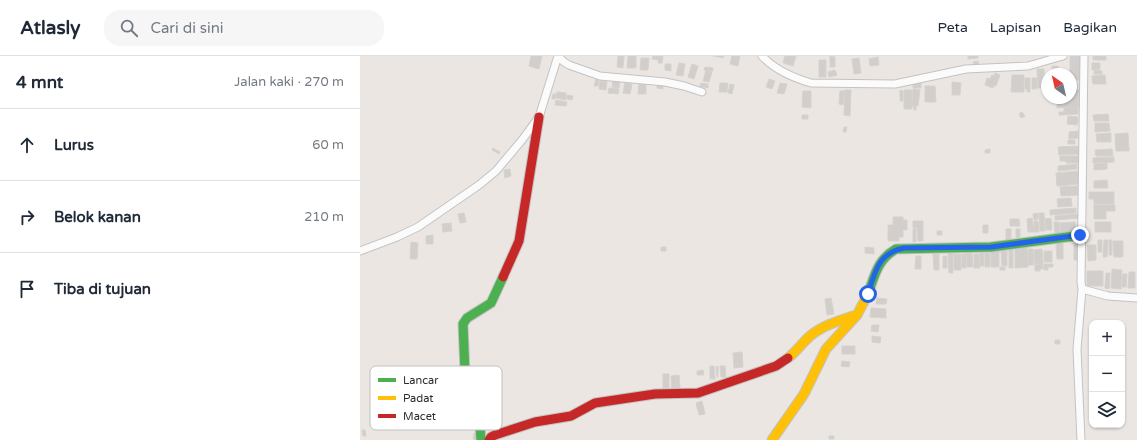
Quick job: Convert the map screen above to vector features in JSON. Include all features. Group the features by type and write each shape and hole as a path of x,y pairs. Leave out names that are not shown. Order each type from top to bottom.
{"street":[{"path":"465,366 463,324 467,318 490,303 519,241 539,117 558,56 569,65 600,76 665,82 702,92"},
{"path":"762,56 777,68 802,81 811,83 890,85 966,69 1028,66 1062,56"},
{"path":"1081,440 1077,349 1082,288 1084,56"},
{"path":"360,251 397,237 418,227 478,185 496,171 539,117"},
{"path":"772,440 804,394 826,349 857,315 868,294 878,265 896,249 991,247 1082,235"},
{"path":"1082,288 1108,296 1137,298"},
{"path":"489,440 495,435 535,422 571,416 595,403 655,394 698,393 776,366 796,352 811,335 830,324 857,315"},
{"path":"480,430 481,440"}],"building":[{"path":"531,56 542,56 539,69 529,66"},
{"path":"618,56 624,56 623,68 617,67"},
{"path":"628,56 636,56 636,68 627,68"},
{"path":"653,56 663,56 662,63 658,63 659,60 652,59"},
{"path":"713,56 724,56 723,58"},
{"path":"732,56 740,56 738,66 730,64"},
{"path":"785,56 796,56 793,66 783,63"},
{"path":"830,56 835,57 835,67 830,67"},
{"path":"968,56 978,56 978,58 968,59"},
{"path":"1070,56 1080,56 1080,80 1077,80 1077,68 1070,68"},
{"path":"1093,56 1106,56 1106,60 1093,60"},
{"path":"878,57 879,65 870,66 869,59"},
{"path":"641,58 649,58 648,70 640,70"},
{"path":"859,58 861,73 854,74 852,59"},
{"path":"819,60 826,60 826,77 819,77"},
{"path":"978,61 979,66 974,67 973,62"},
{"path":"679,63 685,64 683,76 676,75"},
{"path":"1092,63 1100,63 1100,69 1092,70"},
{"path":"665,64 671,64 671,71 665,70"},
{"path":"692,64 698,66 694,79 688,77"},
{"path":"1052,66 1058,66 1058,68 1052,68"},
{"path":"705,67 713,68 713,71 704,70"},
{"path":"1037,69 1041,69 1041,88 1038,88"},
{"path":"706,70 712,72 709,82 703,81"},
{"path":"835,70 837,75 829,77 828,72"},
{"path":"1094,70 1102,71 1102,74 1094,74"},
{"path":"995,73 1000,75 996,86 993,88 985,85 987,78 990,79"},
{"path":"1012,75 1024,75 1024,92 1011,92"},
{"path":"1105,75 1106,84 1093,84 1092,76"},
{"path":"1025,78 1030,78 1030,92 1027,92 1027,89 1025,89"},
{"path":"1032,78 1037,78 1037,89 1032,89"},
{"path":"596,79 599,80 598,86 594,86"},
{"path":"613,79 620,80 619,88 612,87"},
{"path":"769,79 775,81 772,89 766,87"},
{"path":"600,81 607,82 606,90 599,89"},
{"path":"625,82 632,84 630,94 623,93"},
{"path":"913,82 921,82 921,88 913,88"},
{"path":"952,82 961,83 960,95 952,95"},
{"path":"701,83 708,84 708,88 700,86"},
{"path":"720,83 728,83 727,92 719,92"},
{"path":"780,83 787,84 784,94 777,93"},
{"path":"639,84 646,85 646,94 638,94"},
{"path":"730,84 734,85 732,94 728,93"},
{"path":"657,85 663,85 663,89 657,88"},
{"path":"925,86 935,86 936,102 925,102"},
{"path":"609,88 619,89 618,94 608,93"},
{"path":"913,89 920,90 916,110 914,110 914,106 912,106"},
{"path":"845,90 851,90 850,116 844,115"},
{"path":"900,90 903,91 903,101 900,101"},
{"path":"904,90 912,90 912,109 904,109"},
{"path":"1077,90 1079,90 1079,107 1057,108 1057,104 1077,104"},
{"path":"803,91 811,91 811,108 802,107"},
{"path":"840,91 845,91 843,105 839,104"},
{"path":"557,92 566,93 566,100 556,98"},
{"path":"553,94 556,94 555,99 552,99"},
{"path":"567,95 573,96 572,100 567,99"},
{"path":"556,100 567,102 566,106 555,105"},
{"path":"1078,107 1078,114 1059,115 1059,112 1064,112 1064,108"},
{"path":"1022,112 1025,116 1021,118 1019,114"},
{"path":"1108,114 1109,121 1094,121 1093,115"},
{"path":"802,115 808,115 808,119 802,119"},
{"path":"1068,116 1078,117 1077,125 1067,124"},
{"path":"1095,123 1109,123 1110,131 1095,132"},
{"path":"844,127 847,127 846,132 843,132"},
{"path":"1078,131 1078,138 1069,139 1069,132"},
{"path":"1111,133 1111,142 1097,142 1096,134"},
{"path":"1128,133 1129,151 1116,151 1115,134"},
{"path":"1068,140 1075,140 1075,144 1068,144"},
{"path":"1081,146 1081,154 1059,155 1058,147"},
{"path":"493,148 500,152 499,154 492,150"},
{"path":"990,149 990,153 985,153 985,150"},
{"path":"1112,149 1113,156 1096,156 1095,150"},
{"path":"1060,156 1078,156 1079,163 1066,163 1066,161 1060,161"},
{"path":"1114,157 1114,162 1093,163 1093,158"},
{"path":"1107,163 1107,169 1094,170 1094,164"},
{"path":"1077,164 1077,169 1058,171 1058,166"},
{"path":"510,169 511,176 505,178 504,170"},
{"path":"1078,171 1079,184 1057,186 1056,173"},
{"path":"1107,180 1108,188 1094,188 1094,181"},
{"path":"1078,186 1078,195 1061,196 1060,187"},
{"path":"1089,192 1114,192 1114,204 1094,204 1094,199 1089,199"},
{"path":"1071,198 1072,206 1058,207 1057,199"},
{"path":"1094,205 1115,205 1115,211 1106,211 1106,219 1094,219"},
{"path":"1076,208 1076,213 1050,215 1050,210"},
{"path":"464,213 466,222 460,223 458,214"},
{"path":"1038,213 1038,219 1034,220 1033,214"},
{"path":"1039,213 1044,213 1045,231 1040,231"},
{"path":"1079,214 1079,218 1055,220 1055,216"},
{"path":"893,217 903,217 903,220 907,220 907,230 903,230 903,237 899,237 899,241 888,241 888,225 893,225"},
{"path":"1032,218 1034,232 1028,232 1027,219"},
{"path":"1051,218 1052,230 1046,230 1045,219"},
{"path":"1010,219 1019,219 1020,226 1010,226"},
{"path":"913,221 923,221 923,241 918,241 917,228 913,228"},
{"path":"1034,221 1038,221 1039,232 1034,232"},
{"path":"1054,222 1059,222 1060,234 1055,234"},
{"path":"1075,222 1076,233 1061,234 1060,223"},
{"path":"1095,222 1111,222 1111,232 1095,232"},
{"path":"451,223 452,231 443,232 442,224"},
{"path":"983,225 988,225 988,233 983,233"},
{"path":"913,229 916,229 916,242 913,242"},
{"path":"1006,229 1011,229 1011,240 1006,240"},
{"path":"1016,229 1020,229 1020,237 1016,238"},
{"path":"937,231 942,231 942,235 937,235"},
{"path":"433,235 433,244 426,244 426,236"},
{"path":"1098,240 1102,240 1102,252 1098,252"},
{"path":"1104,240 1108,240 1107,257 1103,257"},
{"path":"1109,240 1112,240 1112,255 1109,255"},
{"path":"1113,241 1123,241 1123,257 1114,257"},
{"path":"411,242 418,243 417,259 410,259"},
{"path":"1056,243 1063,243 1063,259 1057,259"},
{"path":"1074,244 1079,244 1080,260 1074,260"},
{"path":"1087,245 1096,245 1096,260 1088,261"},
{"path":"661,247 666,247 666,251 661,251"},
{"path":"865,247 874,248 874,254 865,253"},
{"path":"1015,248 1027,248 1028,267 1015,268"},
{"path":"1028,249 1033,249 1034,265 1028,265"},
{"path":"1042,249 1043,264 1035,264 1034,250"},
{"path":"991,250 999,250 999,267 991,267"},
{"path":"1009,250 1013,250 1013,268 1009,268"},
{"path":"1001,251 1007,251 1007,266 1002,266"},
{"path":"1044,251 1052,251 1052,262 1044,262"},
{"path":"948,253 953,253 953,273 949,273"},
{"path":"966,253 972,253 973,267 967,267"},
{"path":"980,253 984,253 984,266 980,266"},
{"path":"985,253 990,253 990,267 985,267"},
{"path":"933,254 939,254 939,270 934,270"},
{"path":"954,254 961,254 961,270 954,270"},
{"path":"962,254 966,254 966,268 962,268"},
{"path":"974,254 979,254 980,268 974,268"},
{"path":"916,256 921,256 921,269 915,269"},
{"path":"943,256 947,256 947,268 943,268"},
{"path":"1043,264 1043,269 1040,269 1040,271 1035,271 1035,265"},
{"path":"1044,264 1048,264 1048,270 1044,270"},
{"path":"1048,264 1053,264 1053,267 1048,267"},
{"path":"1000,267 1005,267 1005,270 1000,270"},
{"path":"1112,269 1122,270 1121,289 1111,288"},
{"path":"1087,271 1103,271 1103,286 1087,286"},
{"path":"1129,272 1135,272 1135,288 1128,288"},
{"path":"1106,273 1110,273 1109,289 1105,288"},
{"path":"1123,274 1127,274 1126,287 1122,287"},
{"path":"831,298 834,314 827,315 825,299"},
{"path":"877,298 887,299 886,304 876,304"},
{"path":"871,308 886,309 886,318 870,317"},
{"path":"872,325 879,325 878,332 871,331"},
{"path":"872,336 881,337 880,343 872,342"},
{"path":"1055,340 1060,340 1060,344 1055,344"},
{"path":"842,346 855,346 855,354 842,354"},
{"path":"742,352 743,367 734,368 733,353"},
{"path":"842,361 850,362 849,367 841,366"},
{"path":"710,366 714,366 715,379 710,379"},
{"path":"718,366 718,377 717,377 716,367"},
{"path":"720,366 725,366 726,377 721,377"},
{"path":"703,370 704,375 697,375 697,371"},
{"path":"663,374 669,374 669,388 663,388"},
{"path":"679,375 680,388 672,389 671,376"},
{"path":"702,401 705,414 699,415 696,403"},
{"path":"362,430 365,430 366,436 363,436"},
{"path":"474,433 480,435 479,440 473,439"},
{"path":"829,436 834,436 834,439 829,439"}],"traffic: fast":[{"path":"868,294 875,274 881,263 896,249 991,247 1082,235"},
{"path":"465,366 463,324 467,318 491,303 503,277"},
{"path":"480,430 481,440"}],"traffic: slow":[{"path":"772,440 804,394 826,349 857,315 868,294"},
{"path":"788,358 815,332 832,323 856,315"}],"traffic: jam":[{"path":"503,277 519,241 539,117"},
{"path":"489,440 495,435 535,422 571,416 595,403 655,394 698,393 776,366 788,358"}],"route":[{"path":"868,294 878,265 889,253 896,249 991,247 1080,235"}]}
